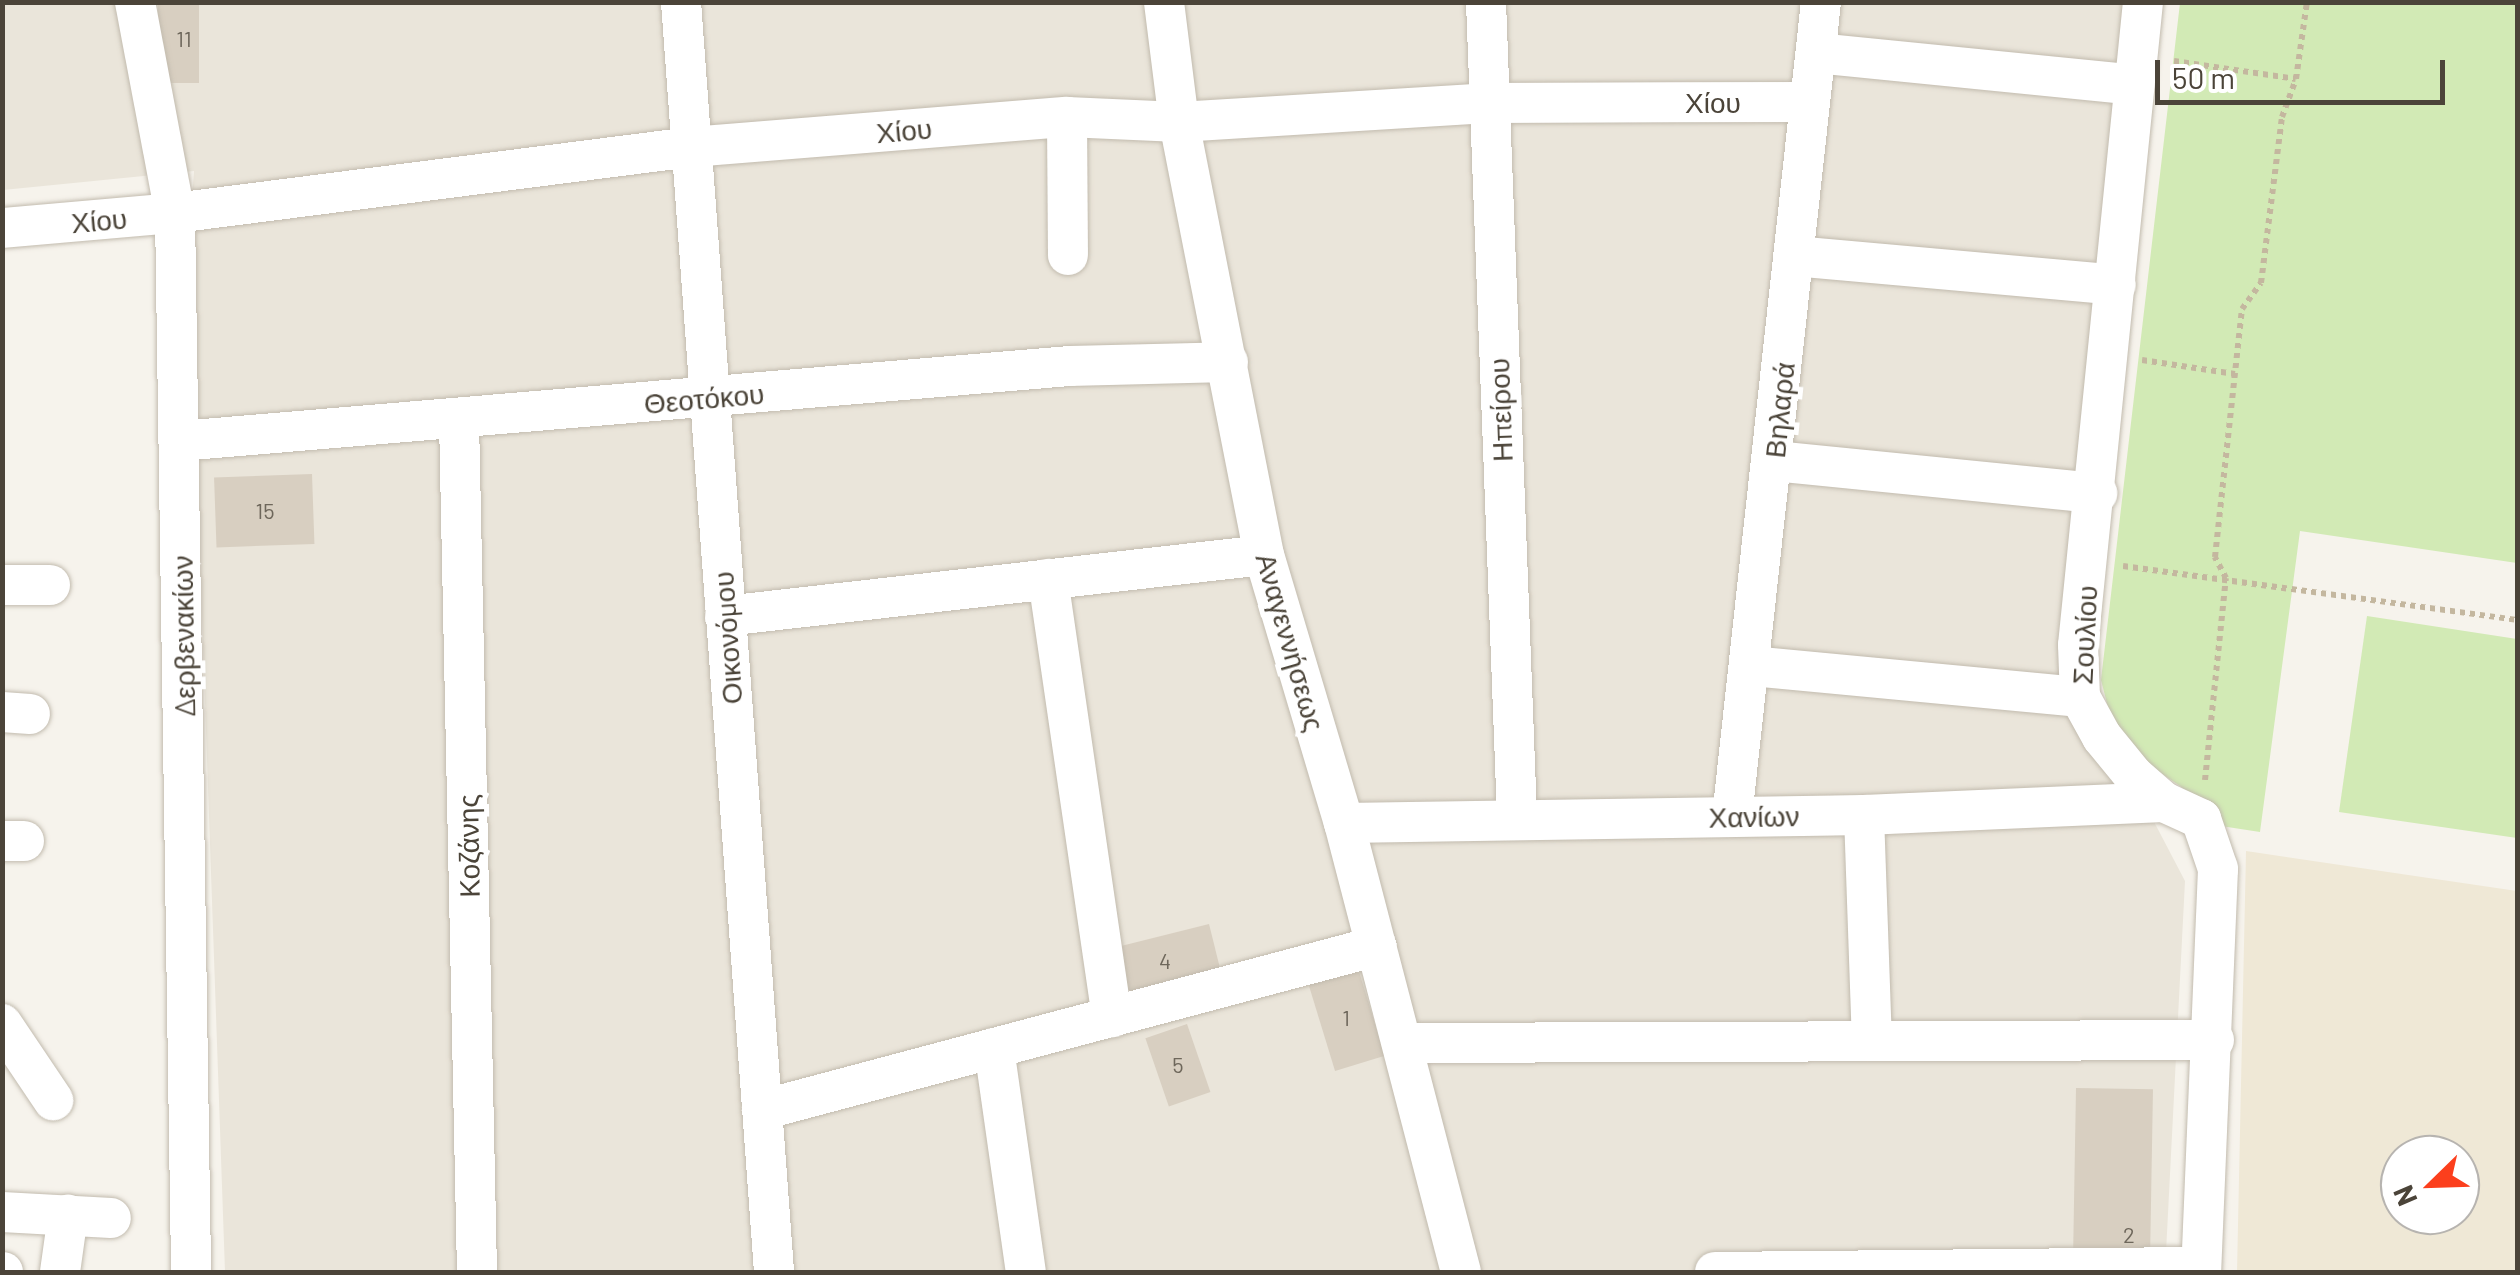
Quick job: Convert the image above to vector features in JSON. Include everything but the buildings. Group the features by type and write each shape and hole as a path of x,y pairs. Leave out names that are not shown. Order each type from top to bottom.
{"street":[{"name":"Δερβενακίων","path":"135,2 174,213 191,1272"},
{"name":"Οικονόμου","path":"681,2 774,1272"},
{"name":"Αναγεννήσεως","path":"1164,2 1180,122 1264,556 1344,823 1462,1272"},
{"name":"Ηπείρου","path":"1486,2 1517,818"},
{"name":"Βηλαρά","path":"1732,816 1774,460 1820,2"},
{"name":"Σουλίου","path":"2143,2 2078,646 2080,697 2102,736 2133,775 2164,802 2201,819"},
{"path":"1816,53 2136,70"},
{"name":"Χίου","path":"2,228 174,213 691,148 1066,117 1180,122 1487,102 1809,102"},
{"path":"1066,117 1068,255"},
{"path":"1794,256 2116,285"},
{"name":"Θεοτόκου","path":"180,441 1070,366 1228,362"},
{"name":"Κοζάνης","path":"459,420 477,1272"},
{"path":"1774,460 2096,492"},
{"path":"725,616 1264,556"},
{"path":"1048,579 1112,1016"},
{"path":"2,585 50,585"},
{"path":"1751,666 2080,697"},
{"name":"Χανίων","path":"1344,823 1864,815 2164,802"},
{"path":"1864,815 1872,1041"},
{"path":"1715,1272 2201,1270 2214,1040 2218,869 2201,819"},
{"path":"762,1110 1376,946"},
{"path":"2,1024 54,1100"},
{"path":"1402,1043 2214,1040"},
{"path":"994,1048 1026,1272"},
{"path":"2,1212 112,1218"},
{"path":"60,1272 68,1215"}],"path":[{"path":"2201,819 2226,578 2214,557 2242,310 2261,283 2282,118 2296,79 2307,2"},
{"path":"2136,70 2296,79"},
{"path":"2110,355 2235,374"},
{"path":"2088,562 2518,620"}],"shaded area":[{"path":"2,3 2133,3 2058,638 2185,881 2165,1272 225,1272 189,244 194,171 3,190"},
{"path":"2246,851 2517,891 2517,1272 2237,1272"}],"green space":[{"path":"2180,3 2517,3 2517,563 2300,531 2260,832 2221,826 2180,786 2136,756 2112,723 2101,680"},
{"path":"2367,616 2517,639 2517,838 2339,812"}]}
